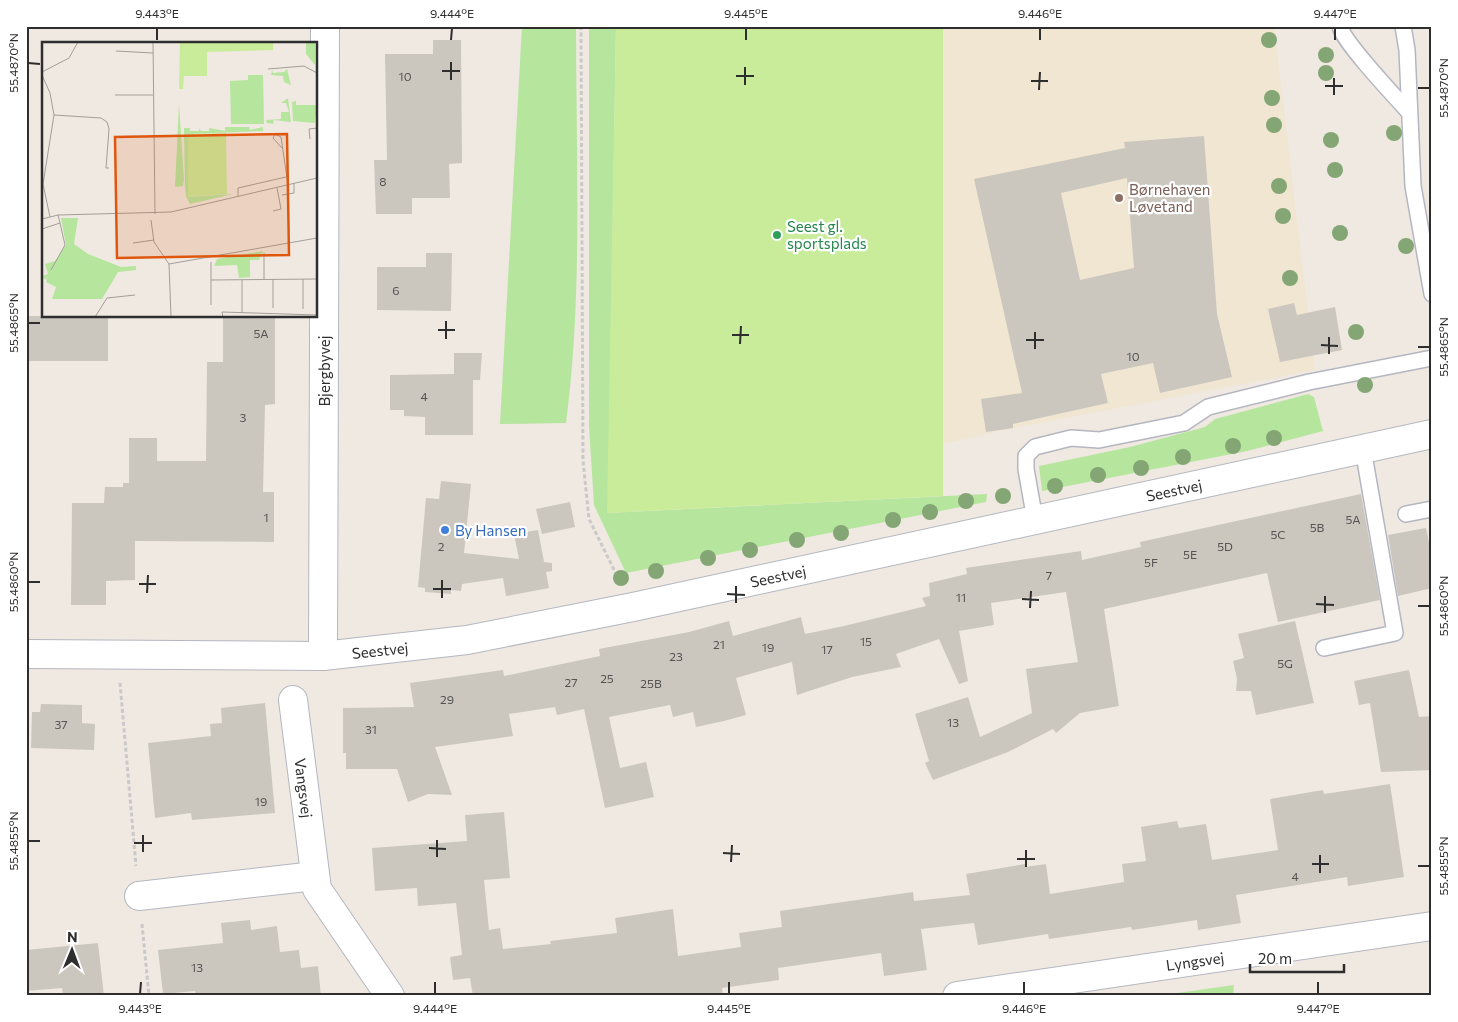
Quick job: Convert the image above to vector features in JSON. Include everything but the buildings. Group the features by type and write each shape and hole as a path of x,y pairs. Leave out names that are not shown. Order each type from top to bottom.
{"street":[{"name":"Bjergbyvej","path":"323,656 324,26"},
{"name":"Seestvej","path":"26,654 323,656 466,640 633,607 1432,434"},
{"name":"Vangsvej","path":"293,700 317,889 390,996"},
{"path":"139,896 315,876"},
{"name":"Lyngsvej","path":"957,996 1432,926"}],"lane":[{"path":"1340,26 1340,31 1354,51 1409,112"},
{"path":"1403,26 1407,50 1413,186 1432,294"},
{"path":"1035,520 1026,469 1026,456 1036,447 1071,438 1100,440 1184,423 1208,407 1318,380 1432,358"},
{"path":"1324,648 1395,633 1364,449"},
{"path":"1406,514 1432,509"}],"path":[{"path":"581,26 583,461 589,519 633,607"},
{"path":"117,656 149,996"}],"shaded area":[{"name":"Børnehaven Løvetand","path":"943,26 1274,26 1315,370 1013,428 942,444"}],"green space":[{"path":"522,26 576,26 577,275 575,325 566,423 500,424"},
{"path":"589,26 616,26 608,513 987,494 986,502 626,573 594,505 589,426"},
{"name":"Seest gl. sportsplads","path":"616,26 943,26 943,496 607,513"},
{"path":"1308,394 1314,397 1323,431 1247,451 1042,491 1039,466 1130,447 1205,427 1215,419"},
{"path":"1234,985 1233,996 1156,996"}],"place":[{"name":"Børnehaven Løvetand","path":"1119,198"},
{"name":"Seest gl. sportsplads","path":"777,235"},
{"name":"By Hansen","path":"445,530"}]}
